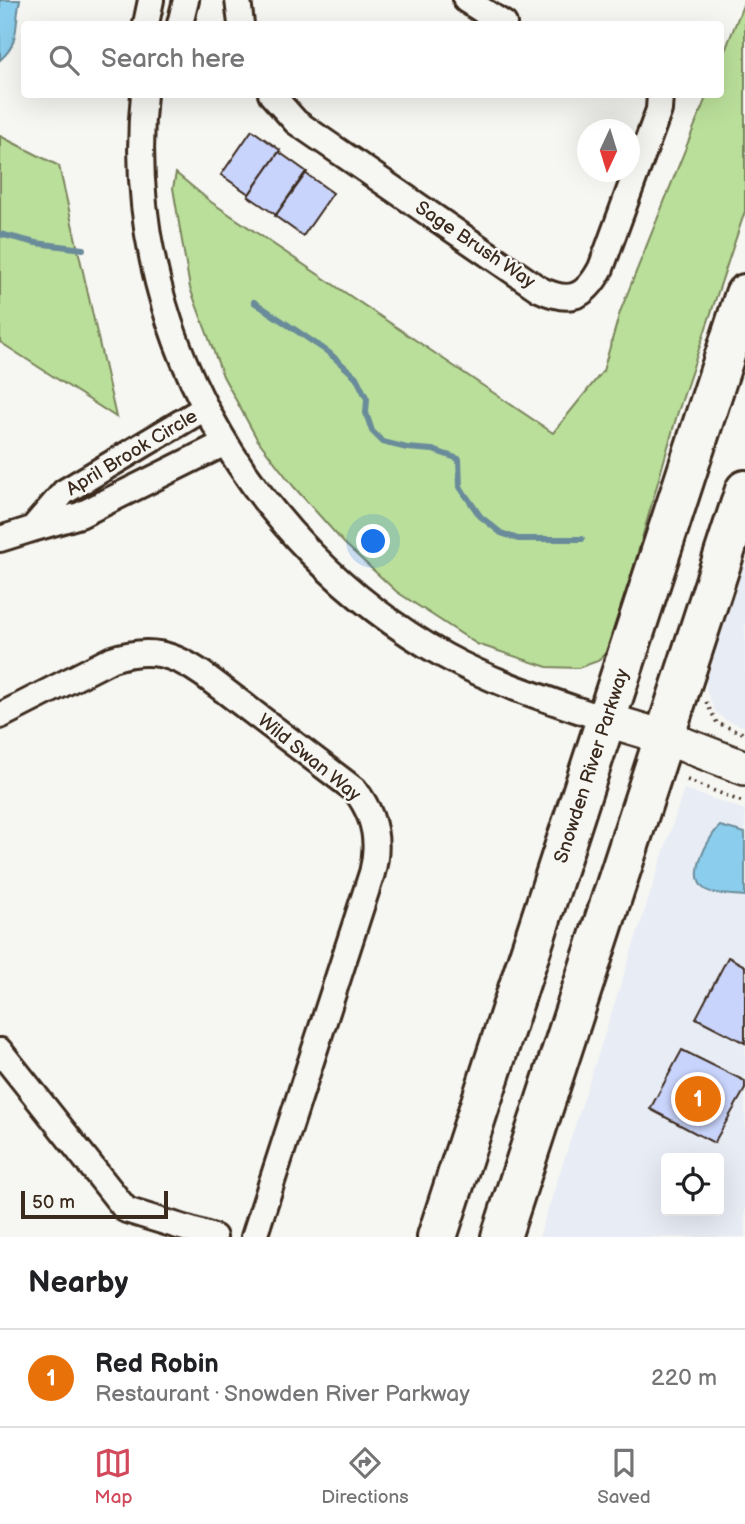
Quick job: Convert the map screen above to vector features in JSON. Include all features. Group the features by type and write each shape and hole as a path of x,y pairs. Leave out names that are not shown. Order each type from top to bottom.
{"main road":[{"name":"Snowden River Parkway","path":"437,1237 745,294"},
{"path":"501,1237 745,490"}],"street":[{"path":"147,21 151,0"},
{"path":"181,21 186,0"},
{"path":"238,0 241,21"},
{"path":"466,0 499,21"},
{"path":"144,98 141,150 147,228 156,275 177,348 225,443 292,533 325,566 404,631 443,655 479,673 745,768"},
{"name":"Sage Brush Way","path":"275,98 296,122 539,289 562,298 582,293 592,286 601,268 659,110 660,98"},
{"name":"April Brook Circle","path":"32,529 64,492 205,408"},
{"name":"April Brook Circle","path":"0,539 80,515 225,443"},
{"name":"Wild Swan Way","path":"0,716 112,659 131,653 165,655 184,661 355,790 373,819 376,858 254,1237"},
{"path":"0,1051 126,1210 214,1237"}],"path":[{"path":"705,691 710,717 745,734"},
{"path":"687,780 745,803"}],"shaded area":[{"path":"745,556 745,727 724,719 715,711 707,692 706,679"},
{"path":"684,789 745,810 745,1237 539,1237"}],"green space":[{"path":"745,0 745,211 677,415 611,647 598,661 578,668 547,667 477,644 397,592 344,543 294,487 257,439 223,376 190,288 173,188 176,173 211,202 553,433 603,371 620,312 706,98 724,98 724,53"},
{"path":"0,136 59,166 116,417 0,342"}],"water":[{"path":"0,0 20,0 14,39 0,60"},
{"path":"720,826 745,833 745,896 715,893 700,884 698,867 701,858"}],"building":[{"path":"252,130 280,150 249,194 221,175"},
{"path":"279,152 307,172 276,215 248,196"},
{"path":"305,173 333,193 303,236 275,216"},
{"path":"728,957 745,966 745,1043 696,1018"},
{"path":"682,1050 745,1081 745,1089 714,1143 650,1109"}],"waterway":[{"path":"0,234 36,243 83,249"},
{"path":"254,302 328,352 356,377 367,399 366,413 372,431 383,442 407,448 433,450 459,459 460,487 480,516 501,533 518,539 582,539"}],"place":[{"name":"Red Robin","path":"698,1099"}]}
